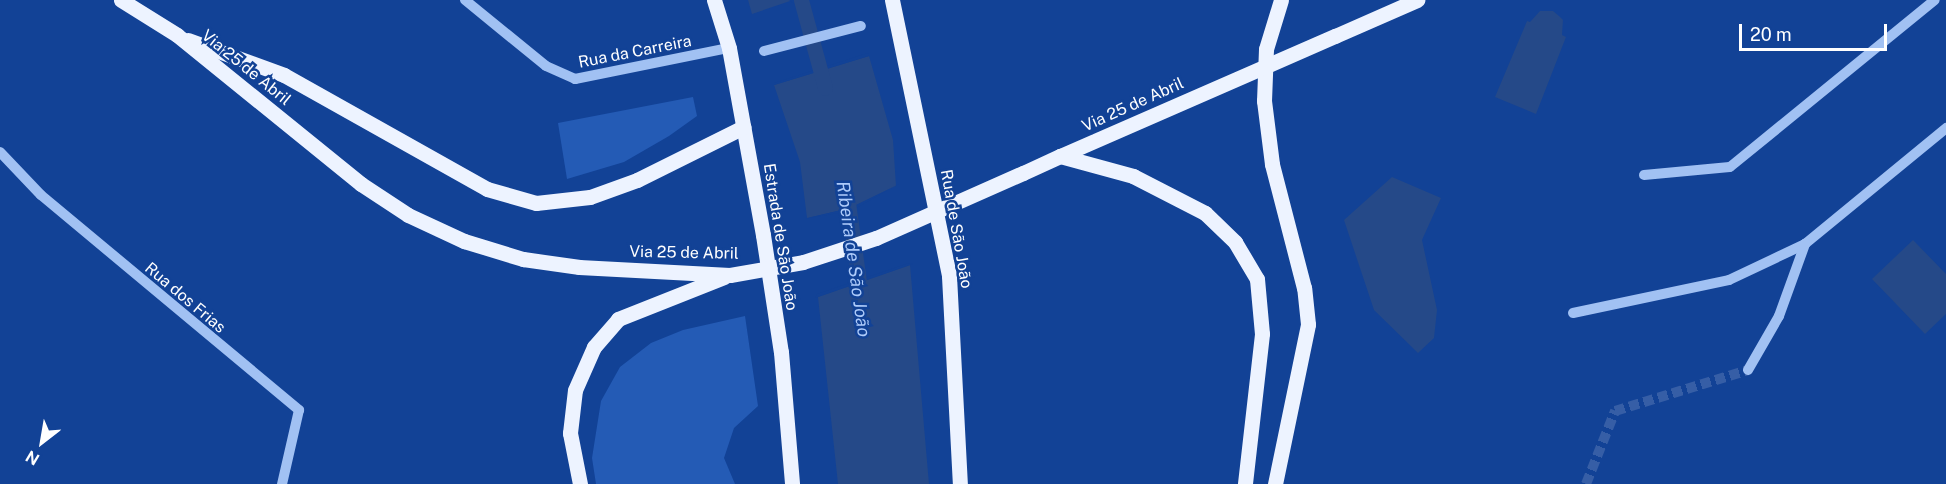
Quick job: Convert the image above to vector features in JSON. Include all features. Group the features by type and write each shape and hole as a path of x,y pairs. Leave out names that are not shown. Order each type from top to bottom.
{"main road":[{"name":"Via 25 de Abril","path":"121,0 177,36 362,184 408,215 464,241 523,259 579,267 730,275 803,262 876,238 1417,0"},
{"name":"Estrada de São João","path":"714,0 729,48 781,352 792,484"},
{"name":"Rua de São João","path":"892,0 949,276 960,484"},
{"path":"1275,484 1308,324 1304,288 1272,164 1264,101 1266,49 1281,0"},
{"path":"177,36 284,75 487,189 536,203 590,197 637,180 744,127"},
{"path":"1060,156 1133,176 1205,213 1235,242 1257,279 1262,334 1245,484"},
{"path":"580,484 570,433 575,390 594,347 618,320 730,275"}],"street":[{"name":"Rua da Carreira","path":"465,0 546,66 575,79 729,48"},
{"path":"1644,175 1730,167 1935,0"},
{"path":"764,51 861,26"},
{"path":"1573,313 1729,280 1805,244 1946,128"},
{"name":"Rua dos Frias","path":"0,152 50,203 299,410 282,484"},
{"path":"1748,370 1779,316 1805,244"}],"shaded area":[{"path":"748,0 793,0 752,14"},
{"path":"1540,11 1553,11 1563,20 1562,35 1566,37 1536,114 1495,97 1527,21 1530,22"},
{"path":"869,56 893,140 896,186 850,208 807,218 800,162 774,85"},
{"path":"693,97 697,116 669,136 624,162 567,179 558,123"},
{"path":"1392,177 1441,198 1422,240 1437,310 1434,338 1418,353 1374,310 1344,220"},
{"path":"1913,240 1946,274 1946,314 1925,334 1872,279"},
{"path":"910,265 929,484 838,484 818,297"},
{"path":"745,316 758,406 734,428 724,458 735,484 596,484 592,458 601,401 620,367 651,343 683,330"}],"pier":[{"path":"868,53 869,56 774,85 774,83"},
{"path":"899,184 851,211 804,219 850,208"},
{"path":"909,263 913,264 815,298 817,294"}],"waterway":[{"name":"Ribeira de São João","path":"801,0 825,88"},
{"name":"Ribeira de São João","path":"846,188 862,303"}],"tunnel":[{"path":"1586,484 1615,411 1748,370"}]}
